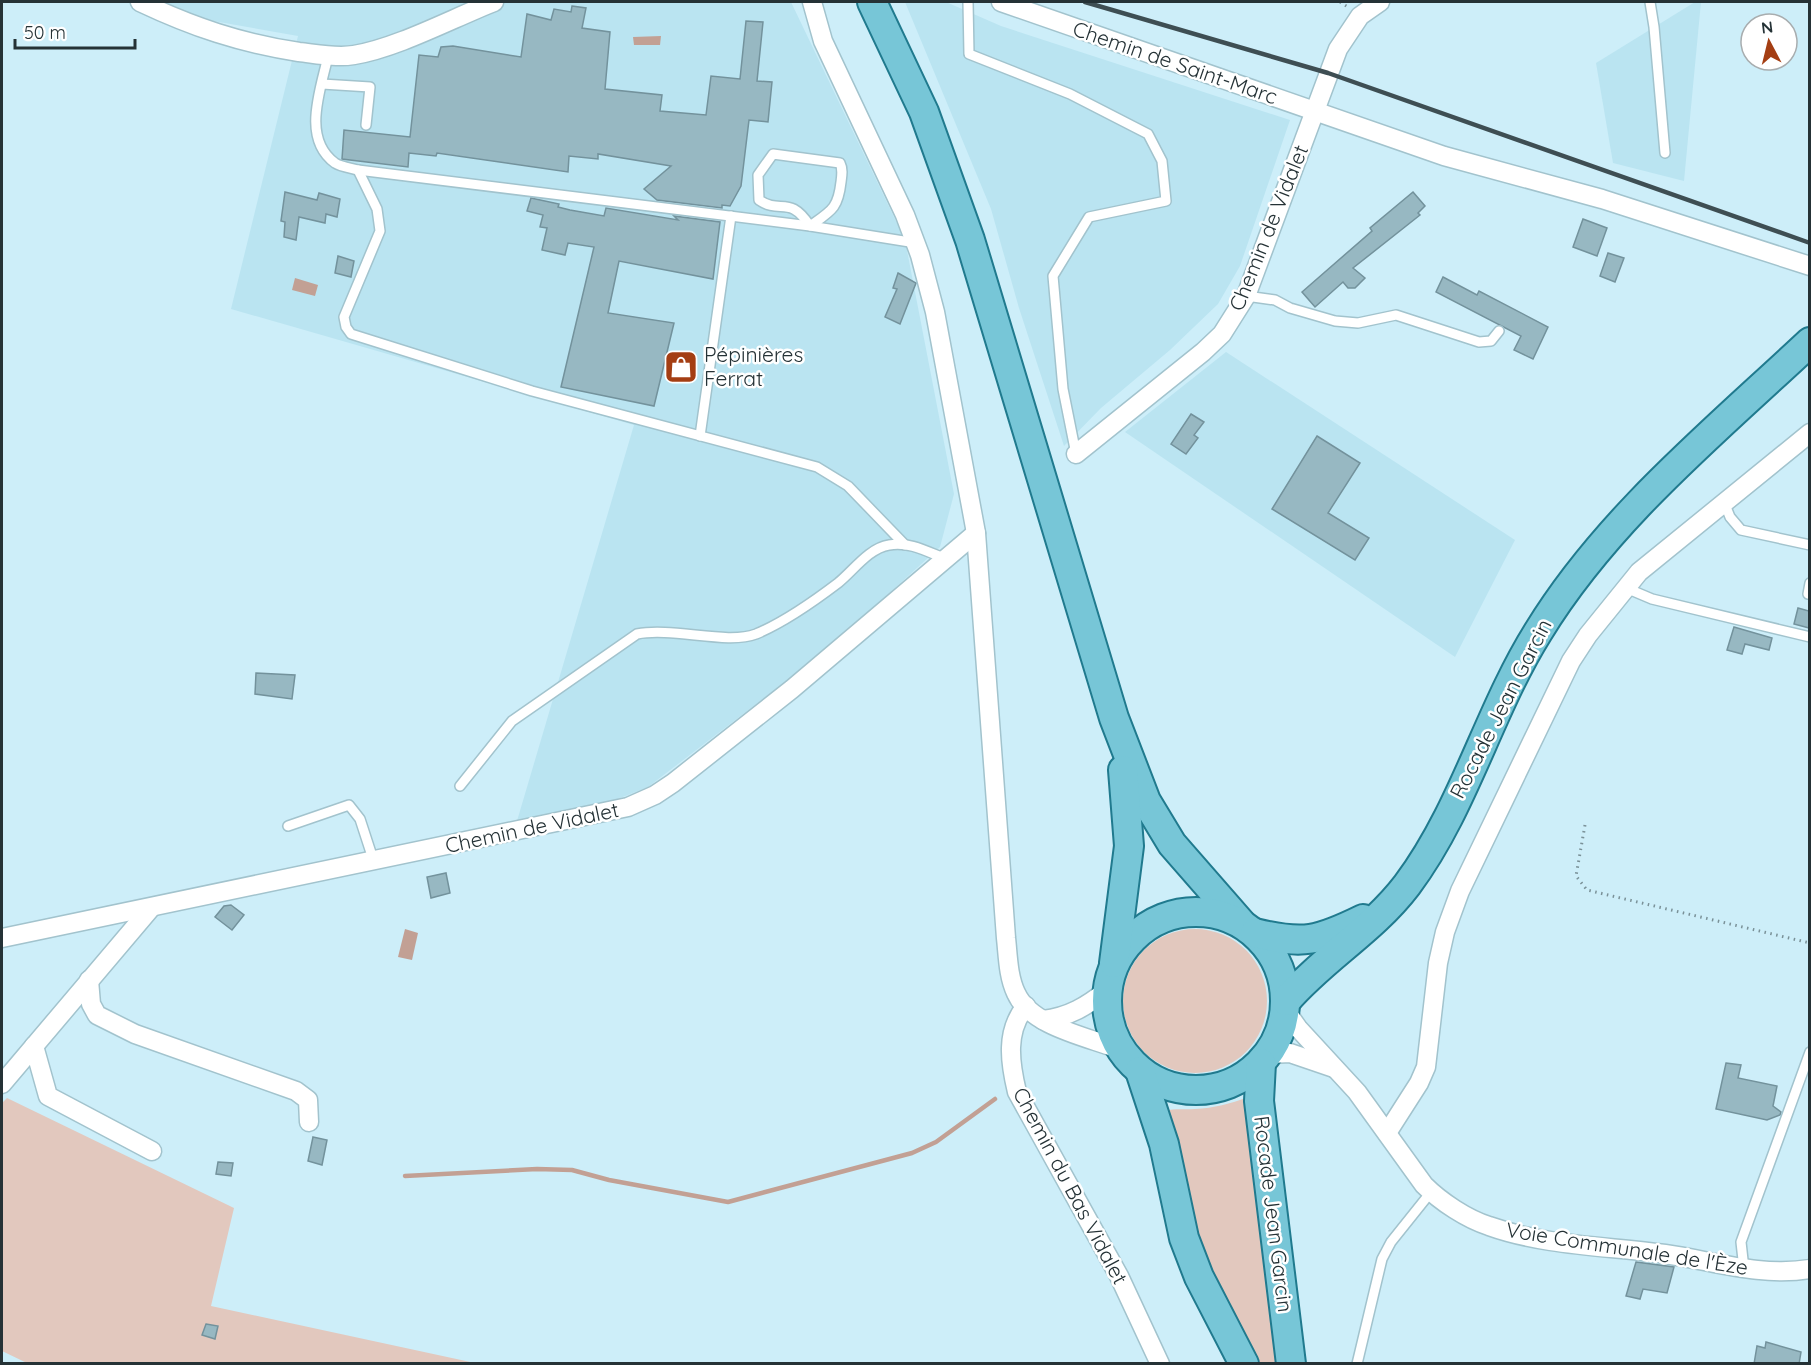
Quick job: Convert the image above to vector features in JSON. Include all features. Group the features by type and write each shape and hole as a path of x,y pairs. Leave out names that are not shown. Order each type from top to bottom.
{"main road":[{"path":"872,2 924,112 970,240 1114,718 1146,801 1172,844 1278,963 1286,1006 1280,1034 1265,1059 1240,1079 1206,1089 1189,1090 1163,1084 1140,1071 1121,1050 1112,1031 1107,1011 1128,846 1126,792 1114,718"},
{"name":"Rocade Jean Garcin","path":"1286,1006 1305,978 1369,928 1420,867 1531,643 1578,572 1623,520 1809,342"},
{"name":"Rocade Jean Garcin","path":"1248,928 1304,941 1331,935 1384,909"},
{"path":"1110,978 1130,941 1153,922 1182,913 1212,913 1248,928"},
{"name":"Rocade Jean Garcin","path":"1265,1059 1258,1101 1291,1364"},
{"path":"1140,1071 1164,1144 1184,1238 1199,1277 1244,1364"}],"street":[{"path":"140,2 190,26 225,37 260,46 328,56 354,55 391,44 494,2"},
{"path":"812,2 823,41 916,243 935,312 976,533 1008,957 1012,983 1017,996 1043,1020 1060,1029 1121,1050"},
{"name":"Chemin de Saint-Marc","path":"1001,2 1443,156 1613,202 1809,266"},
{"name":"Chemin de Vidalet","path":"1077,454 1222,334 1246,296 1328,72 1347,33 1360,16 1380,2"},
{"path":"1387,1133 1419,1083 1426,1067 1438,963 1445,932 1460,891 1571,661 1588,635 1626,588 1659,554 1809,433"},
{"name":"Chemin de Vidalet","path":"2,938 563,823 628,807 655,795 792,689 976,533"},
{"path":"2,1084 151,908"},
{"path":"1043,1020 1071,1014 1090,1005 1110,978"},
{"path":"89,980 91,1004 98,1016 135,1034 296,1091 308,1100 309,1122"},
{"name":"Chemin du Bas Vidalet","path":"1026,1006 1017,1017 1011,1040 1011,1065 1017,1092 1119,1276 1160,1364"},
{"name":"Voie Communale de l'Èze","path":"1286,1006 1298,1028 1336,1068 1431,1192 1478,1221 1496,1228 1563,1243 1665,1254 1744,1270 1809,1269"},
{"path":"34,1046 48,1096 152,1151"},
{"path":"1265,1059 1290,1053 1336,1068"}],"lane":[{"path":"968,2 969,54 1070,94 1148,134 1162,161 1166,201 1089,217 1053,276 1063,389 1077,454"},
{"path":"1650,2 1665,153"},
{"path":"328,56 315,123 318,138 336,164 358,170 810,226 916,243"},
{"path":"322,84 370,87 366,125"},
{"path":"773,154 834,160 842,168 837,205 810,226 794,207 764,204 759,200 758,175 773,154"},
{"path":"358,170 377,209 380,231 344,317 346,327 351,334 532,391 817,467 848,486 905,545"},
{"path":"700,436 731,216"},
{"path":"1246,296 1275,300 1290,308 1335,321 1358,322 1396,315 1479,342 1491,341 1498,331"},
{"path":"1724,502 1730,517 1741,530 1809,545"},
{"path":"460,786 512,720 637,634 684,632 735,638 757,633 795,613 838,582 877,549 890,544 913,545 946,559"},
{"path":"1808,594 1809,583"},
{"path":"1626,588 1652,599 1809,637"},
{"path":"288,826 349,805 360,819 374,862"},
{"path":"1744,1270 1742,1242 1809,1052"},
{"path":"1357,1364 1382,1259 1391,1242 1431,1192"}],"path":[{"path":"1585,825 1576,876 1587,890 1809,942"}],"shaded area":[{"name":"Pépinières Ferrat","path":"161,2 791,2 905,240 954,494 940,547 828,649 648,787 610,802 517,821 634,425 231,309 298,36 202,19"},
{"path":"905,2 946,2 1001,26 1290,120 1240,266 1218,304 1170,350 1101,408 1064,446 1019,308 991,209"},
{"path":"1695,2 1701,2 1684,181 1613,163 1596,63"},
{"path":"661,36 660,45 634,45 633,37"},
{"path":"295,278 318,285 315,296 292,290"},
{"path":"1226,352 1515,540 1455,657 1125,432"},
{"path":"405,929 418,933 412,960 398,957"},
{"path":"1195,929 1222,935 1235,941 1246,950 1255,961 1261,974 1267,1001 1261,1028 1255,1041 1246,1052 1235,1061 1222,1067 1195,1073 1168,1067 1155,1061 1144,1052 1135,1041 1129,1028 1123,1001 1129,974 1135,961 1144,950 1155,941 1168,935"},
{"path":"1248,1097 1281,1363 1253,1363 1196,1240 1165,1111 1215,1107"},
{"path":"7,1098 234,1208 211,1306 475,1363 29,1364 2,1351 2,1103"}],"building":[{"path":"572,6 586,8 582,28 610,32 605,89 662,95 660,111 706,115 711,76 740,79 746,21 763,22 757,81 772,82 768,122 749,120 741,186 730,206 722,205 722,208 657,200 644,189 671,166 598,154 598,159 569,156 568,172 437,153 436,156 409,153 408,167 342,159 344,130 410,137 419,55 438,57 441,47 453,46 521,57 527,14 551,20 554,9 571,12"},
{"path":"285,192 317,200 319,193 340,199 337,217 326,214 325,223 299,217 296,240 284,237 285,222 281,221"},
{"path":"1413,192 1425,206 1418,213 1420,215 1353,268 1365,278 1355,288 1348,288 1343,282 1315,307 1302,292 1372,231 1370,228"},
{"path":"531,198 559,204 558,207 570,210 604,216 606,208 678,220 674,216 720,222 713,279 619,261 608,313 674,323 654,406 561,387 594,247 568,243 565,255 542,250 547,228 540,227 543,215 527,211"},
{"path":"1583,219 1607,228 1597,256 1573,247"},
{"path":"1608,253 1624,258 1615,282 1600,276"},
{"path":"338,256 354,261 351,277 335,273"},
{"path":"898,273 916,283 900,324 885,317 897,289 893,288"},
{"path":"1443,277 1477,295 1479,291 1548,327 1533,359 1514,350 1521,336 1436,292"},
{"path":"1191,414 1204,422 1194,435 1198,438 1186,454 1171,444"},
{"path":"1317,436 1360,463 1328,513 1369,538 1355,560 1272,509"},
{"path":"1798,608 1809,611 1809,628 1794,624"},
{"path":"1734,627 1772,638 1769,650 1745,644 1742,654 1727,650"},
{"path":"256,673 295,675 292,699 255,694"},
{"path":"446,873 450,893 431,898 427,877"},
{"path":"231,905 244,915 232,930 215,917 224,906"},
{"path":"1726,1063 1741,1065 1738,1078 1777,1086 1773,1106 1781,1112 1780,1115 1767,1120 1716,1109"},
{"path":"313,1137 327,1140 322,1165 308,1161"},
{"path":"218,1162 233,1163 231,1176 216,1174"},
{"path":"1636,1262 1674,1267 1667,1293 1643,1289 1640,1299 1626,1296"},
{"path":"206,1324 218,1326 215,1339 202,1335"},
{"path":"1766,1342 1801,1352 1799,1364 1754,1364 1757,1346 1765,1348"}],"waterway":[{"path":"405,1176 537,1169 572,1170 609,1180 728,1202 912,1153 936,1142 995,1099"}],"railway":[{"path":"1085,2 1328,73 1810,243"}],"place":[{"name":"Pépinières Ferrat","path":"681,367"}]}
